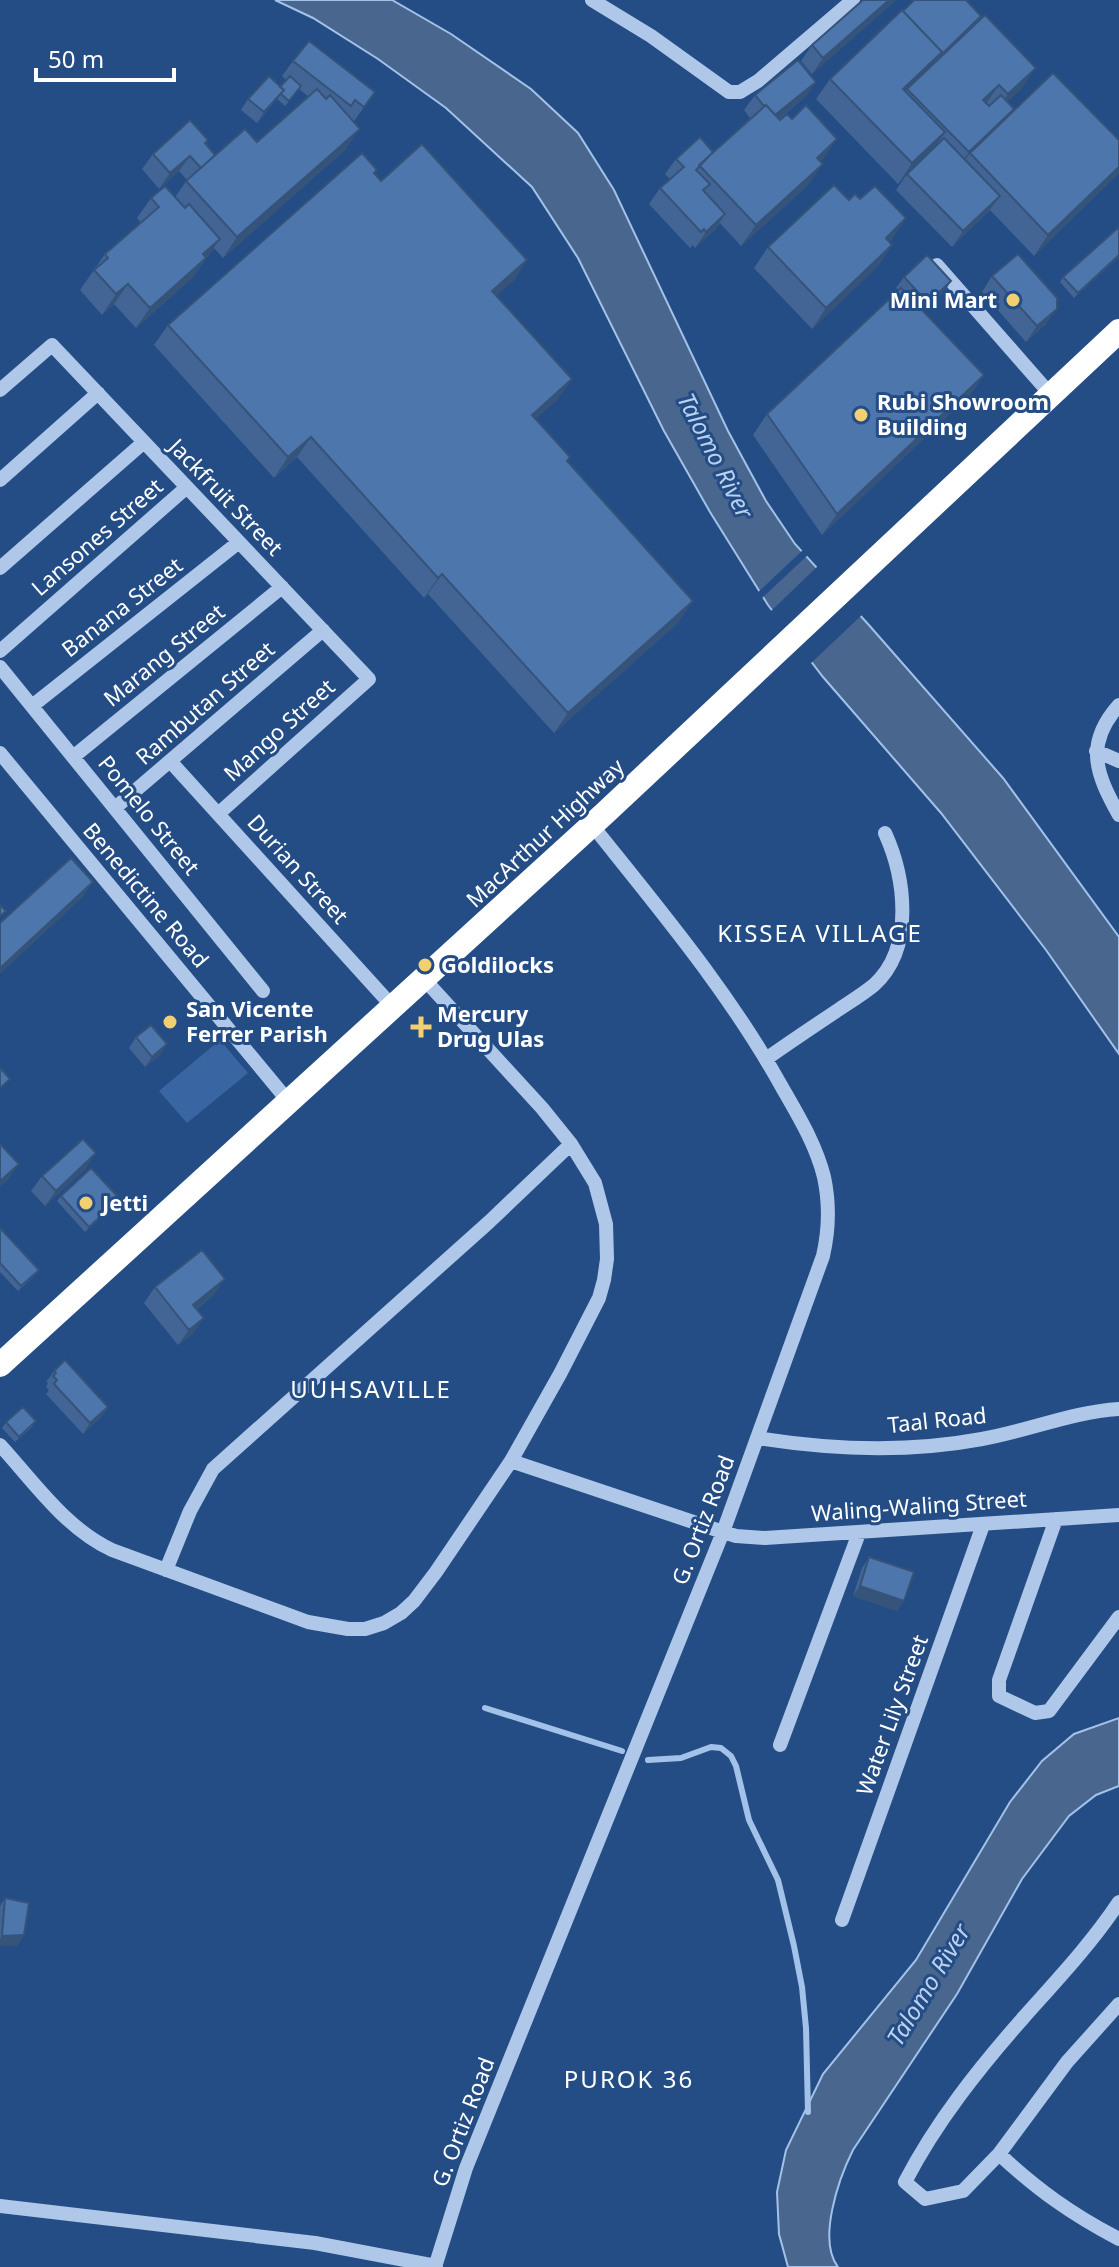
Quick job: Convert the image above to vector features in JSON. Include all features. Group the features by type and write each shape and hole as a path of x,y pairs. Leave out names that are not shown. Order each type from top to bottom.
{"highway":[{"name":"MacArthur Highway","path":"0,1365 592,825 1119,331"}],"street":[{"path":"592,0 651,36 729,92 740,92 758,81 853,0"},
{"path":"937,265 1051,395"},
{"name":"Jackfruit Street","path":"0,390 52,345 369,679"},
{"path":"0,480 98,393"},
{"path":"0,568 144,442"},
{"name":"Lansones Street","path":"0,651 187,487"},
{"name":"Banana Street","path":"32,706 239,542"},
{"name":"Marang Street","path":"73,757 282,587"},
{"name":"Rambutan Street","path":"115,808 323,630"},
{"name":"Pomelo Street","path":"0,667 263,991"},
{"name":"Mango Street","path":"218,814 369,679"},
{"path":"1119,705 1105,721 1096,751 1107,794 1119,815"},
{"path":"1096,751 1119,761"},
{"name":"Benedictine Road","path":"0,753 289,1102"},
{"name":"Durian Street","path":"170,761 393,1007"},
{"name":"G. Ortiz Road","path":"436,2266 479,2135 723,1532 823,1256 828,1231 829,1209 824,1177 809,1137 766,1059 714,978 592,825"},
{"path":"766,1059 874,985 894,956 899,937 901,893 892,849 885,833"},
{"path":"0,1445 82,1533 112,1550 308,1622 348,1629 375,1626 401,1613 414,1601 511,1461 560,1374 599,1298 604,1280 607,1242 602,1205 595,1183 571,1144 424,979"},
{"path":"166,1570 190,1511 213,1469 489,1222 571,1144"},
{"name":"Taal Road","path":"757,1438 804,1446 901,1449 984,1439 1047,1422 1119,1409"},
{"name":"Waling-Waling Street","path":"511,1461 736,1536 765,1538 859,1533 1119,1515"},
{"path":"1056,1519 999,1680 999,1696 1035,1713 1049,1711 1119,1617"},
{"name":"Water Lily Street","path":"842,1920 983,1525"},
{"path":"780,1745 859,1533"},
{"path":"1119,1902 1077,1958 975,2075 922,2148 905,2182 925,2199 963,2191 999,2154 1067,2062 1119,2004"},
{"path":"999,2154 1059,2205 1119,2239"},
{"path":"0,2206 315,2243 436,2266"}],"shaded area":[{"path":"220,1040 248,1073 187,1123 159,1091"}],"water":[{"name":"Talomo River","path":"275,0 392,0 451,34 531,89 578,133 614,190 728,431 766,501 795,544 1003,778 1119,937 1119,1054 1046,950 941,813 823,677 768,605 664,431 578,258 532,187 446,108 378,59 313,18"},
{"name":"Talomo River","path":"1119,1718 1119,1786 1096,1795 1069,1816 1022,1879 957,1994 853,2150 832,2209 830,2241 838,2267 788,2267 779,2234 777,2192 786,2150 823,2074 916,1960 1010,1802 1042,1761 1074,1734"}],"pier":[{"path":"804,549 809,554 760,600 756,594"},
{"path":"819,565 864,613 809,665 769,613"}],"building":[{"path":"863,0 889,0 823,58 812,45"},
{"path":"914,0 966,0 981,16 939,57 942,52 903,11"},
{"path":"902,10 942,52 903,89 945,132 912,163 830,79"},
{"path":"985,15 1036,68 1008,94 999,85 983,100 989,106 1001,95 1014,109 969,152 907,89"},
{"path":"309,41 375,92 364,107 355,100 351,106 293,61"},
{"path":"798,60 816,82 775,115 755,95"},
{"path":"1053,73 1119,140 1119,167 1048,235 970,153"},
{"path":"269,76 284,90 264,112 248,99"},
{"path":"290,76 301,86 289,101 281,94 284,90 280,87"},
{"path":"317,89 326,99 330,95 360,129 237,237 186,181 245,129 257,142"},
{"path":"766,105 780,120 787,114 792,119 806,105 837,139 817,158 823,164 756,225 699,165"},
{"path":"190,120 208,140 205,143 215,155 201,168 190,156 170,173 153,154"},
{"path":"700,137 713,152 696,170 710,184 703,190 725,214 706,232 704,229 701,232 660,188 684,167 676,159"},
{"path":"944,138 1000,196 963,231 907,174"},
{"path":"422,144 527,260 492,291 572,379 532,415 570,457 567,461 693,601 568,713 442,574 438,578 311,437 288,457 168,325 362,153 377,170 374,173 381,181"},
{"path":"834,185 849,200 855,194 860,199 875,186 906,218 886,238 892,245 826,308 768,247"},
{"path":"165,186 185,208 189,204 220,239 203,254 206,258 150,308 128,284 116,294 94,270 108,258 105,254 159,207 151,198"},
{"path":"1119,227 1119,255 1078,293 1063,277"},
{"path":"1018,254 1057,298 1057,309 1037,326 992,276"},
{"path":"927,255 951,281 928,303 904,277"},
{"name":"Rubi Showroom Building","path":"901,288 984,375 837,514 767,414"},
{"path":"71,858 93,882 0,968 0,923"},
{"path":"151,1025 167,1044 152,1057 136,1037"},
{"path":"0,1068 10,1079 0,1088"},
{"path":"83,1139 96,1153 56,1191 42,1176"},
{"path":"0,1144 19,1164 0,1181"},
{"name":"Jetti","path":"91,1168 120,1199 89,1227 61,1196"},
{"path":"0,1228 39,1270 21,1286 0,1263"},
{"path":"202,1250 225,1279 193,1305 204,1318 189,1330 155,1287"},
{"path":"65,1360 108,1407 90,1423 54,1384 57,1380 53,1376 54,1371"},
{"path":"23,1407 36,1421 19,1437 6,1422"},
{"path":"869,1557 914,1572 904,1601 860,1586"},
{"path":"5,1898 29,1903 24,1935 2,1936"}],"waterway":[{"path":"485,1708 622,1751"},
{"path":"648,1760 681,1758 711,1747 721,1748 731,1756 736,1766 749,1820 778,1880 794,1946 806,2028 808,2112"}],"place":[{"name":"Mini Mart","path":"1013,300"},
{"name":"Rubi Showroom Building","path":"861,415"},
{"name":"Goldilocks","path":"425,965"},
{"name":"San Vicente Ferrer Parish","path":"170,1022"},
{"name":"Mercury Drug Ulas","path":"421,1027"},
{"name":"Jetti","path":"86,1203"}],"district":[{"name":"KISSEA VILLAGE","path":"820,934"},
{"name":"UUHSAVILLE","path":"371,1390"},
{"name":"PUROK 36","path":"629,2080"}]}
